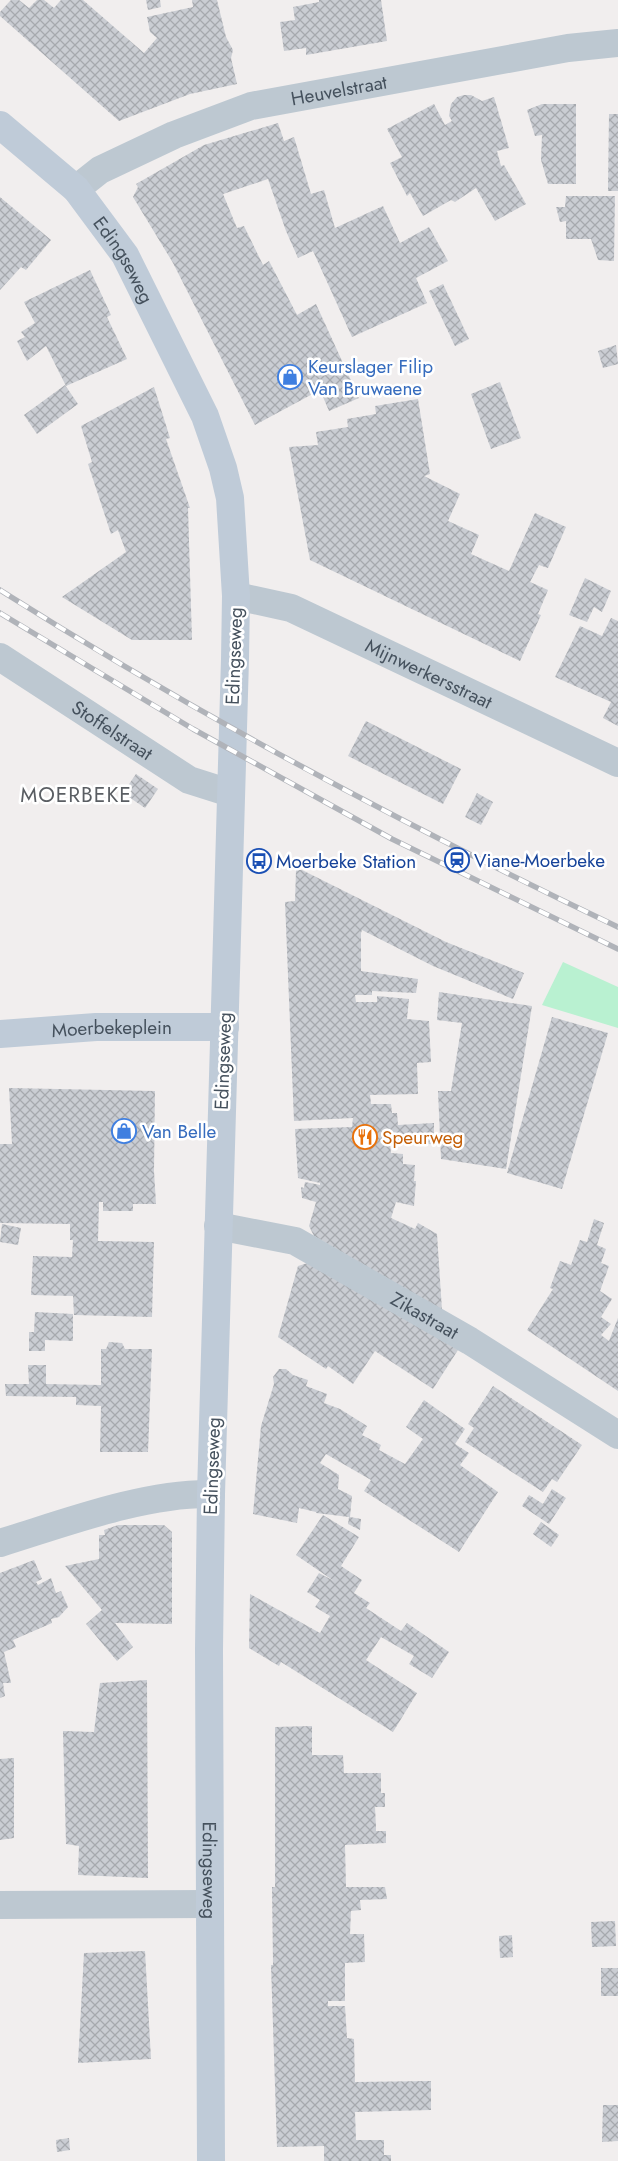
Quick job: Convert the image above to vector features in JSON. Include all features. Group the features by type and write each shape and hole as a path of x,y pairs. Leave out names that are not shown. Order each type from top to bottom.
{"main road":[{"name":"Edingseweg","path":"0,125 76,190 126,255 205,416 223,468 230,498 236,596 211,1494 210,2161"},
{"name":"Moerbekeplein","path":"0,1034 106,1027 225,1027"}],"street":[{"name":"Heuvelstraat","path":"76,190 100,170 174,135 251,106 568,48 618,43"},
{"name":"Mijnwerkersstraat","path":"236,596 291,608 618,763"},
{"name":"Stoffelstraat","path":"0,657 189,780 230,793"},
{"name":"Zikastraat","path":"218,1226 295,1241 470,1340 618,1435"},
{"path":"0,1543 104,1512 184,1494 211,1494"},
{"path":"0,1905 209,1904"}],"green space":[{"path":"563,962 618,987 618,1028 542,1005"}],"building":[{"path":"11,0 19,0 29,8 37,0 44,0 54,8 61,0 83,0 144,53 157,38 150,32 147,17 193,7 192,0 217,0 226,37 233,50 231,58 237,84 190,94 119,121 0,16 0,12"},
{"path":"146,0 160,0 161,7 148,10"},
{"path":"319,0 381,0 387,41 306,55 306,48 284,51 280,22 295,20 293,7 319,2"},
{"path":"471,95 482,101 494,97 509,148 497,151 501,166 504,165 526,204 495,221 476,188 455,202 451,200 423,216 410,193 407,196 390,163 402,157 387,129 434,104 445,125 452,121 449,116 451,104 457,97"},
{"path":"542,104 576,104 576,184 548,184 541,160 542,135 535,136 527,110"},
{"path":"609,114 618,114 618,191 608,191"},
{"path":"278,123 284,141 294,137 311,194 324,190 335,228 383,206 400,243 429,227 448,261 416,278 427,303 352,337 313,251 298,258 286,231 268,179 223,194 237,228 244,226 263,265 269,261 297,315 316,304 359,398 329,411 320,390 255,425 173,263 133,197 138,187 136,184 204,145"},
{"path":"566,196 615,196 614,261 598,260 591,239 566,239 566,221 560,222 556,207 565,207"},
{"path":"0,197 51,240 26,270 21,267 0,290"},
{"path":"90,270 111,315 107,317 127,359 66,386 46,346 27,361 17,341 25,337 21,332 35,323 24,302"},
{"path":"443,284 469,339 455,346 429,291"},
{"path":"616,345 618,364 603,368 598,351"},
{"path":"500,382 521,438 491,449 471,394"},
{"path":"65,385 78,404 37,434 24,415"},
{"path":"154,387 170,438 166,439 190,508 188,508 192,640 132,640 62,597 126,552 118,530 111,534 88,464 92,462 81,426"},
{"path":"418,399 430,474 424,476 460,494 448,521 479,535 471,554 509,571 535,513 566,527 548,568 539,565 530,582 548,590 538,614 541,615 520,661 310,560 289,447 318,445 316,432 348,427 347,419 376,414 375,406"},
{"path":"585,578 611,591 602,612 594,607 587,622 569,615"},
{"path":"611,618 618,621 618,726 603,718 611,702 555,677 580,626 602,636"},
{"path":"366,721 461,769 443,804 348,756"},
{"path":"136,774 158,789 145,808 123,793"},
{"path":"477,793 493,802 481,825 465,817"},
{"path":"296,870 302,870 446,942 524,973 513,999 433,966 362,930 361,933 361,971 418,979 416,993 372,991 372,995 355,995 356,1002 377,1002 377,996 409,999 407,1019 429,1021 431,1062 417,1063 418,1094 370,1095 371,1104 391,1104 392,1113 397,1113 398,1125 434,1123 434,1144 390,1145 391,1153 403,1154 403,1164 415,1165 414,1181 416,1181 414,1206 396,1202 391,1218 415,1229 418,1223 437,1234 442,1310 314,1236 309,1226 316,1202 302,1198 301,1187 304,1188 305,1182 320,1185 320,1183 298,1178 295,1129 352,1127 353,1118 294,1121 285,902 295,901"},
{"path":"439,992 532,1006 506,1169 441,1159 438,1091 451,1091 462,1023 437,1020"},
{"path":"552,1017 608,1033 562,1189 507,1173"},
{"path":"9,1088 155,1091 154,1171 156,1204 133,1204 133,1211 103,1211 103,1202 99,1202 98,1241 154,1242 152,1317 74,1315 73,1296 31,1295 33,1256 72,1257 73,1240 70,1240 70,1224 0,1223 0,1144 12,1144"},
{"path":"594,1219 604,1223 597,1245 606,1249 601,1263 609,1266 600,1291 612,1299 601,1317 611,1324 601,1335 609,1341 618,1318 618,1391 527,1330 553,1289 550,1288 560,1261 571,1265 580,1240 587,1242"},
{"path":"2,1224 21,1228 18,1245 0,1242"},
{"path":"311,1262 458,1350 433,1389 375,1351 353,1384 328,1366 326,1369 278,1337 298,1266"},
{"path":"35,1312 73,1314 73,1341 45,1340 45,1351 29,1351 29,1332 34,1332"},
{"path":"109,1342 122,1343 125,1349 152,1349 148,1452 100,1452 101,1406 76,1405 76,1397 6,1396 5,1384 29,1384 28,1365 46,1365 46,1384 101,1385 101,1349 106,1349"},
{"path":"279,1369 286,1369 293,1375 308,1380 306,1386 327,1394 324,1403 340,1409 367,1426 362,1435 381,1445 379,1450 405,1464 423,1439 406,1427 424,1400 465,1429 455,1444 469,1453 460,1465 498,1492 459,1552 364,1491 371,1480 326,1454 320,1463 339,1475 338,1489 352,1496 350,1517 361,1519 360,1530 348,1524 349,1517 316,1513 299,1508 297,1523 253,1514 261,1426 274,1384 273,1377"},
{"path":"493,1386 582,1445 557,1482 552,1479 543,1492 465,1442 474,1428 468,1424"},
{"path":"552,1489 566,1498 549,1524 522,1506 529,1495 543,1504"},
{"path":"323,1515 359,1537 341,1566 362,1580 354,1593 370,1603 366,1608 401,1631 407,1623 449,1652 432,1678 409,1664 414,1656 381,1637 366,1660 417,1693 393,1732 281,1662 279,1666 249,1648 250,1594 320,1633 330,1616 315,1607 320,1600 307,1592 319,1573 334,1581 296,1555"},
{"path":"541,1522 559,1535 551,1547 533,1534"},
{"path":"118,1525 164,1525 172,1532 172,1624 115,1623 133,1647 117,1661 86,1624 102,1610 65,1566 99,1559 99,1535 105,1535 104,1530"},
{"path":"34,1560 42,1579 36,1582 38,1585 51,1578 56,1593 61,1591 68,1607 59,1617 51,1619 52,1623 13,1640 16,1647 4,1652 11,1683 3,1683 5,1696 0,1698 0,1573"},
{"path":"147,1680 148,1878 78,1875 79,1846 66,1844 63,1731 94,1732 100,1683"},
{"path":"312,1726 312,1755 343,1755 344,1773 381,1773 381,1793 385,1793 385,1807 375,1807 376,1831 386,1831 386,1843 345,1845 346,1887 385,1887 387,1899 360,1900 361,1910 351,1911 350,1934 364,1934 365,1962 345,1963 345,2001 328,2001 328,2006 345,2006 347,2038 354,2039 355,2082 431,2081 431,2110 355,2112 356,2140 384,2140 384,2155 391,2155 391,2161 324,2161 324,2146 277,2147 271,1965 273,1965 272,1887 275,1887 275,1727"},
{"path":"14,1758 14,1838 0,1840 0,1759"},
{"path":"615,1921 616,1946 592,1947 591,1922"},
{"path":"512,1935 513,1957 500,1958 499,1936"},
{"path":"145,1951 151,2059 78,2063 84,1953"},
{"path":"601,1968 618,1968 618,1996 601,1996"},
{"path":"603,2105 618,2105 618,2141 602,2142"},
{"path":"69,2138 70,2150 57,2152 56,2140"}],"railway":[{"path":"0,590 151,682 304,768 460,849 618,927"},
{"path":"0,613 193,729 392,839 618,949"}],"place":[{"name":"Keurslager Filip Van Bruwaene","path":"290,377"},
{"name":"Viane-Moerbeke","path":"457,860"},
{"name":"Moerbeke Station","path":"259,861"},
{"name":"Van Belle","path":"124,1131"},
{"name":"Speurweg","path":"365,1137"}],"district":[{"name":"MOERBEKE","path":"76,795"}]}
